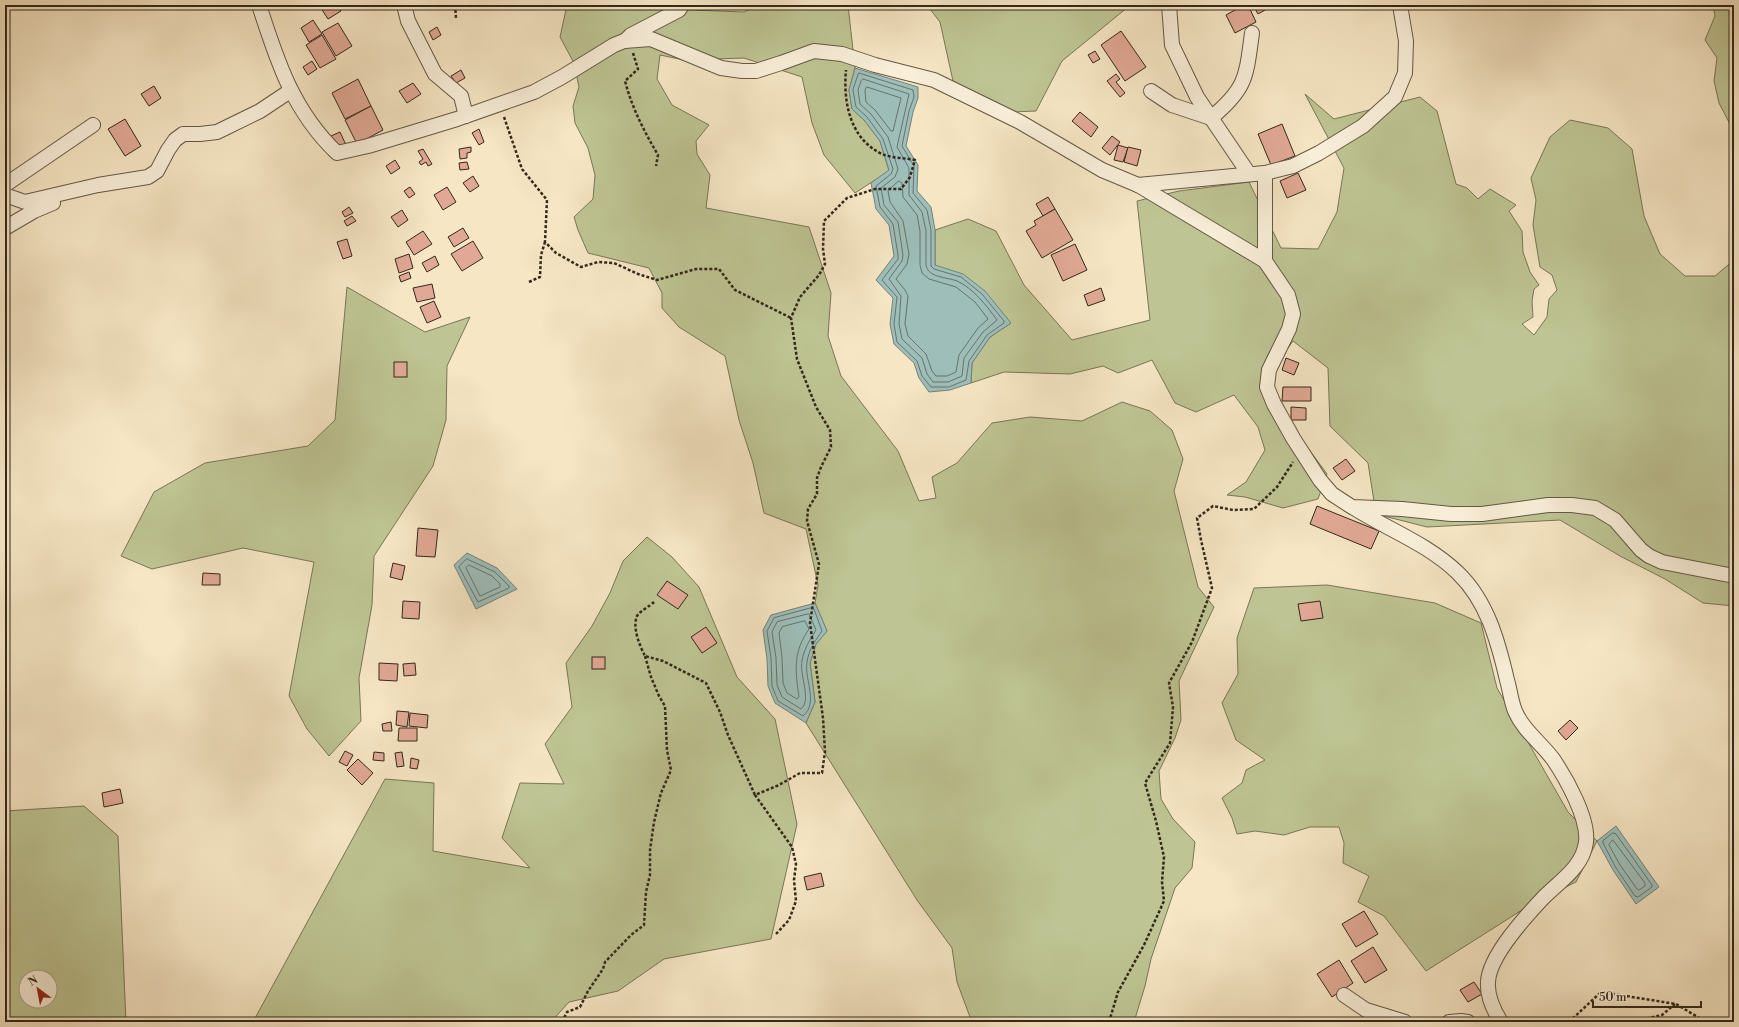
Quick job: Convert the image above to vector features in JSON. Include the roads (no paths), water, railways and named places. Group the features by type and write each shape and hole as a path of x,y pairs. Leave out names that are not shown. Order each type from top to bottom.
{"street":[{"path":"259,5 290,91 305,115 337,153 368,146 466,116 534,92 562,77 614,45 630,40 651,40 721,68 742,71 764,69 814,51 842,54 875,65 934,80 1020,122 1102,170 1138,185 1265,261 1288,295 1293,314 1289,329 1269,370 1267,387 1274,404 1320,480 1332,494 1370,518 1412,539 1432,552 1458,573 1474,591 1491,624 1515,712 1527,730 1553,760 1567,783 1584,818 1586,842 1584,853 1578,864 1544,897 1506,942 1497,956 1491,970 1488,983 1494,1009 1501,1022"},
{"path":"404,5 408,21 435,74 461,96 466,116"},
{"path":"630,40 631,35 679,10 682,5"},
{"path":"1169,5 1172,45 1197,97 1249,174"},
{"path":"1138,185 1264,173 1293,166 1319,153 1363,126 1395,97 1405,73 1406,41 1400,5"},
{"path":"1211,118 1226,106 1238,92 1244,80 1248,69 1252,33"},
{"path":"1151,90 1172,105 1211,118"},
{"path":"5,195 25,202 98,185 148,177 156,171 168,150 176,140 184,134 217,132 260,111 290,91"},
{"path":"5,185 93,125"},
{"path":"1264,173 1265,261"},
{"path":"5,228 34,211 98,185"},
{"path":"1352,507 1402,509 1451,514 1482,514 1548,505 1572,505 1595,508 1615,520 1641,550 1649,556 1662,562 1734,576"},
{"path":"1344,995 1366,1010 1405,1022"},
{"path":"1449,1022 1468,1022"}],"water":[{"path":"855,68 918,87 918,98 913,112 906,146 918,165 917,191 931,207 935,230 935,265 963,274 985,291 1011,323 990,337 972,363 971,383 950,390 929,392 919,378 914,363 894,344 890,324 893,298 876,280 894,256 889,225 876,209 871,183 889,170 880,141 864,120 852,109 849,90"},
{"path":"467,553 497,568 517,589 476,609 454,565"},
{"path":"815,603 827,631 816,644 810,663 815,702 806,723 775,703 768,686 767,659 763,630 771,615"},
{"path":"1616,826 1659,887 1636,904 1613,870 1597,841"}]}
